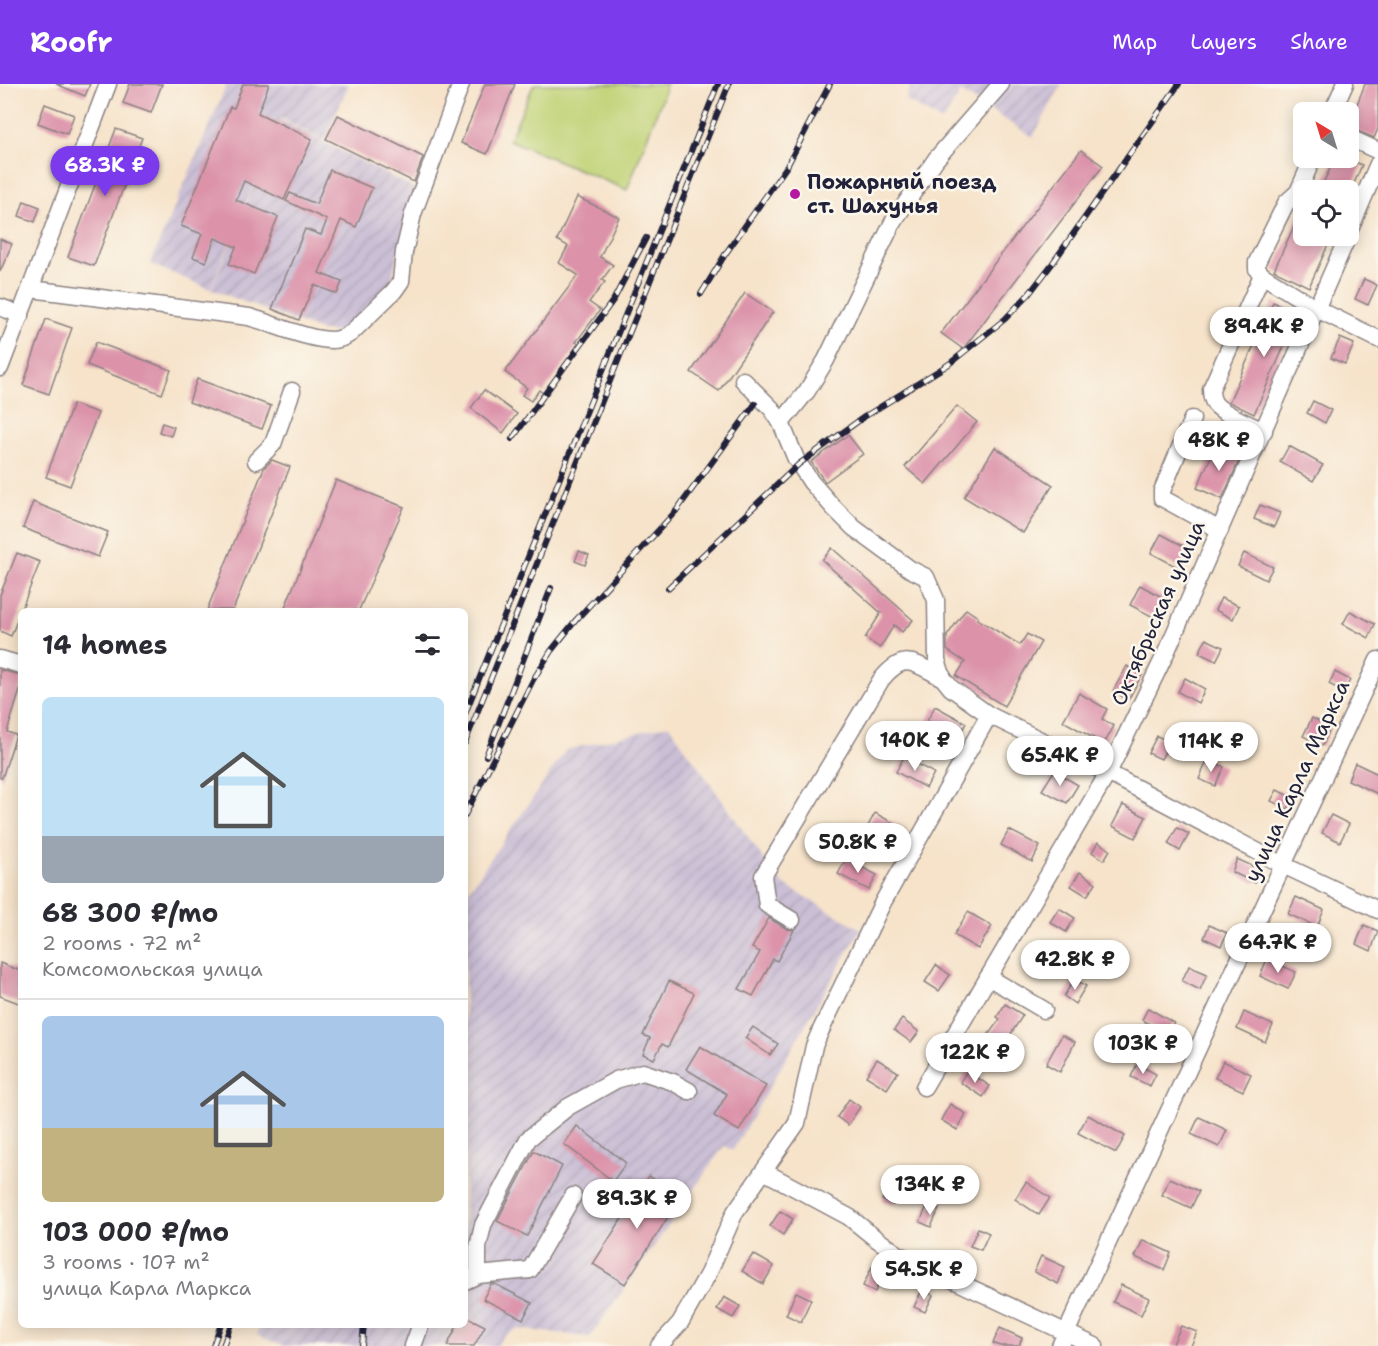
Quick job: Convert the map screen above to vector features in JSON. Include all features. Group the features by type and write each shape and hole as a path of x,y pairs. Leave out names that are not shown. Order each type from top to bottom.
{"street":[{"path":"0,368 108,84"},
{"path":"31,289 249,317 304,335 333,340 343,339 387,298 401,281 404,252 413,214 461,84"},
{"path":"781,423 807,391 826,360 877,252 894,222 936,159 1001,84"},
{"path":"1337,102 1345,84"},
{"path":"1359,142 1378,151"},
{"name":"Октябрьская улица","path":"1359,209 1378,164"},
{"path":"1309,168 1298,192 1286,203 1257,262 1257,269 1262,275 1317,309 1378,339"},
{"name":"Октябрьская улица","path":"924,1087 1108,773 1165,655 1343,246"},
{"path":"1262,275 1211,389 1211,395 1215,404 1221,409 1264,431"},
{"path":"0,307 21,315"},
{"path":"743,380 772,409 781,423 796,459 811,482 833,507 854,528 910,569 926,577 932,586 936,600 937,660 951,688 989,715 1108,773 1282,865 1378,910"},
{"path":"256,461 273,444 292,391"},
{"path":"1192,419 1161,491 1162,498 1220,530"},
{"path":"0,659 18,664"},
{"name":"улица Карла Маркса","path":"1064,1339 1378,660"},
{"path":"792,920 767,905 763,876 881,680 903,661 912,662 944,678"},
{"path":"658,1346 680,1323 708,1274 735,1212 798,1123 819,1032 883,902 989,715"},
{"path":"988,977 1044,1010"},
{"path":"573,1196 530,1270 471,1278 483,1225 528,1139 568,1107 616,1080 643,1072 673,1082 689,1091"},
{"path":"765,1172 849,1217 898,1254 1064,1339 1095,1346"},
{"path":"413,1346 420,1328"}],"shaded area":[{"path":"227,84 349,84 324,141 281,118 210,289 150,264"},
{"path":"911,84 1062,84 1033,137 961,92 942,122 906,100"},
{"path":"281,120 414,188 392,278 369,311 351,327 337,332 321,331 211,289"},
{"path":"669,725 774,874 786,886 861,929 733,1150 724,1146 590,1337 517,1329 502,1338 497,1346 283,1346 257,1335 260,1328 468,1328 468,892 566,750"}],"green space":[{"path":"534,84 666,84 627,190 509,140"}],"building":[{"path":"56,84 90,84 85,96"},
{"path":"130,84 162,84 151,113 123,103"},
{"path":"243,84 269,84 258,113 312,139 284,200 244,181 236,200 278,217 254,274 229,264 236,247 215,238 206,262 193,257 202,234 181,226 230,107 234,108"},
{"path":"485,84 515,84 487,154 461,143"},
{"path":"1365,84 1378,84 1378,129 1374,138 1359,132 1358,102"},
{"path":"45,104 74,115 67,134 38,123"},
{"path":"338,115 423,157 414,182 326,139"},
{"path":"116,129 142,138 94,266 68,257"},
{"path":"1081,150 1103,166 963,349 941,333"},
{"path":"1359,164 1362,165 1355,180 1325,180 1330,168 1359,168"},
{"path":"330,170 372,188 356,227 341,220 319,273 342,282 337,294 314,285 299,320 272,309 305,229 321,235 327,220 286,201 290,193 316,204"},
{"path":"577,197 619,217 600,257 613,265 602,280 605,282 589,302 600,310 576,342 579,344 543,393 539,390 531,401 522,395 527,388 505,372 578,275 559,263 568,246 557,240"},
{"path":"24,201 40,207 35,222 19,216"},
{"path":"1293,228 1293,246 1327,246 1309,287 1274,270"},
{"path":"0,239 12,244 0,272"},
{"path":"1364,279 1377,285 1368,305 1355,299"},
{"path":"745,293 773,312 719,391 691,372"},
{"path":"1273,302 1299,313 1254,414 1229,402"},
{"path":"46,319 72,328 49,394 23,385"},
{"path":"1340,338 1354,344 1345,364 1331,358"},
{"path":"96,342 171,370 162,394 87,365"},
{"path":"197,379 271,406 262,429 189,402"},
{"path":"484,390 517,414 503,433 471,408"},
{"path":"1313,401 1331,410 1325,423 1307,413"},
{"path":"73,404 98,413 70,486 46,477"},
{"path":"957,406 977,422 925,484 905,467"},
{"path":"162,423 174,427 171,436 159,432"},
{"path":"848,435 863,454 825,482 811,462"},
{"path":"1216,445 1241,456 1222,499 1197,488"},
{"path":"1289,446 1323,465 1313,481 1280,462"},
{"path":"995,447 1053,485 1023,533 964,497"},
{"path":"272,460 290,467 234,608 208,608 264,468"},
{"path":"336,480 404,507 360,608 285,608"},
{"path":"33,502 108,532 98,557 23,528"},
{"path":"1260,505 1280,513 1274,527 1254,519"},
{"path":"1161,534 1191,550 1181,569 1151,553"},
{"path":"832,548 913,620 902,632 894,625 880,648 865,638 881,613 822,560"},
{"path":"579,551 589,555 585,565 575,561"},
{"path":"17,553 40,562 22,608 18,608 18,618 11,636 0,631 0,595"},
{"path":"1244,553 1273,567 1266,580 1238,566"},
{"path":"1140,585 1171,602 1161,621 1130,605"},
{"path":"1221,598 1239,606 1233,619 1215,610"},
{"path":"966,609 978,617 977,619 1020,645 1027,634 1041,642 1004,706 956,676 965,662 947,650 947,636"},
{"path":"1350,611 1375,624 1369,638 1343,624"},
{"path":"1206,639 1223,647 1216,661 1199,653"},
{"path":"1127,666 1142,675 1128,700 1113,691"},
{"path":"0,670 18,674 18,697 7,732 16,735 2,778 0,778"},
{"path":"1335,672 1350,680 1344,692 1329,684"},
{"path":"1185,678 1205,689 1198,703 1178,692"},
{"path":"1079,693 1107,709 1102,719 1114,726 1104,744 1063,721"},
{"path":"935,706 966,723 958,738 927,721"},
{"path":"1312,718 1331,727 1322,746 1303,736"},
{"path":"1157,736 1170,742 1161,759 1148,753"},
{"path":"904,757 934,773 926,788 896,772"},
{"path":"1208,759 1224,767 1215,786 1199,779"},
{"path":"1355,763 1378,774 1378,794 1348,780"},
{"path":"1054,771 1078,785 1067,803 1042,790"},
{"path":"1277,790 1293,798 1288,809 1271,801"},
{"path":"1123,805 1146,817 1135,838 1112,826"},
{"path":"875,813 906,830 898,844 867,828"},
{"path":"1331,815 1349,824 1340,842 1322,833"},
{"path":"1177,828 1189,834 1180,851 1168,844"},
{"path":"1009,830 1040,846 1032,862 1001,845"},
{"path":"1098,842 1110,850 1104,860 1092,852"},
{"path":"846,859 877,875 869,890 838,874"},
{"path":"1237,859 1261,870 1255,883 1232,872"},
{"path":"1080,872 1096,883 1087,896 1071,886"},
{"path":"1296,897 1324,910 1317,927 1288,914"},
{"path":"1059,908 1075,918 1066,932 1050,922"},
{"path":"968,912 992,926 978,949 954,935"},
{"path":"769,918 787,929 794,930 777,961 773,959 753,996 739,989 760,952 752,948"},
{"path":"1209,925 1227,933 1221,946 1204,938"},
{"path":"1364,925 1378,931 1371,951 1356,944"},
{"path":"1267,959 1296,972 1288,989 1260,976"},
{"path":"0,963 18,970 18,1003 0,996"},
{"path":"936,965 950,975 939,991 925,982"},
{"path":"1189,966 1207,974 1200,990 1182,981"},
{"path":"1074,979 1086,986 1075,1004 1064,996"},
{"path":"669,981 694,993 668,1047 662,1044 654,1059 643,1054 650,1038 643,1035"},
{"path":"1005,1004 1023,1015 1005,1043 1016,1050 1008,1061 982,1043 1000,1019 997,1017"},
{"path":"1148,1008 1174,1023 1167,1034 1142,1020"},
{"path":"1244,1012 1273,1025 1265,1042 1237,1029"},
{"path":"902,1019 919,1032 911,1042 894,1030"},
{"path":"753,1027 778,1044 770,1055 745,1038"},
{"path":"1062,1035 1075,1042 1060,1072 1046,1064"},
{"path":"700,1046 766,1086 739,1131 714,1116 727,1094 686,1069"},
{"path":"877,1059 898,1072 887,1089 866,1076"},
{"path":"1223,1061 1251,1074 1243,1091 1215,1078"},
{"path":"1137,1064 1156,1074 1150,1086 1131,1077"},
{"path":"967,1071 990,1086 983,1097 960,1082"},
{"path":"849,1099 860,1107 848,1125 837,1117"},
{"path":"950,1104 966,1114 957,1130 941,1120"},
{"path":"1088,1115 1125,1136 1116,1153 1078,1133"},
{"path":"1199,1117 1227,1130 1219,1147 1191,1134"},
{"path":"577,1126 626,1163 613,1181 564,1144"},
{"path":"534,1151 562,1166 527,1236 497,1221"},
{"path":"649,1176 681,1197 625,1284 593,1264"},
{"path":"1170,1178 1199,1191 1191,1208 1162,1195"},
{"path":"1026,1182 1050,1198 1039,1215 1015,1199"},
{"path":"890,1183 901,1188 893,1205 882,1200"},
{"path":"928,1204 939,1209 931,1227 920,1222"},
{"path":"780,1211 793,1219 783,1235 770,1226"},
{"path":"978,1228 989,1233 981,1250 970,1246"},
{"path":"1143,1240 1171,1253 1164,1270 1135,1257"},
{"path":"753,1254 774,1266 763,1284 742,1271"},
{"path":"1041,1256 1065,1267 1058,1284 1034,1272"},
{"path":"872,1267 884,1272 875,1292 863,1286"},
{"path":"491,1284 532,1303 523,1319 483,1299"},
{"path":"1121,1285 1149,1298 1141,1315 1113,1302"},
{"path":"922,1290 933,1295 925,1312 914,1307"},
{"path":"796,1292 811,1299 801,1322 786,1315"},
{"path":"724,1297 740,1306 733,1318 717,1309"},
{"path":"468,1318 485,1326 474,1346 447,1346 456,1328 468,1328"},
{"path":"1181,1326 1197,1332 1191,1346 1172,1346"},
{"path":"1000,1328 1022,1338 1019,1346 1000,1346 993,1343"}],"railway":[{"path":"468,707 718,84"},
{"path":"468,736 729,84"},
{"path":"701,294 726,253 787,166 830,84"},
{"path":"668,588 799,464 864,417 949,364 1005,319 1029,294 1052,264 1179,84"},
{"path":"512,439 614,299 646,238"},
{"path":"468,809 533,680 551,651 576,620 676,511 755,404"},
{"path":"486,756 551,588"},
{"path":"213,1346 220,1328"},
{"path":"223,1346 230,1328"},
{"path":"362,1346 364,1328"}],"place":[{"name":"Пожарный поезд ст. Шахунья","path":"795,194"}]}
